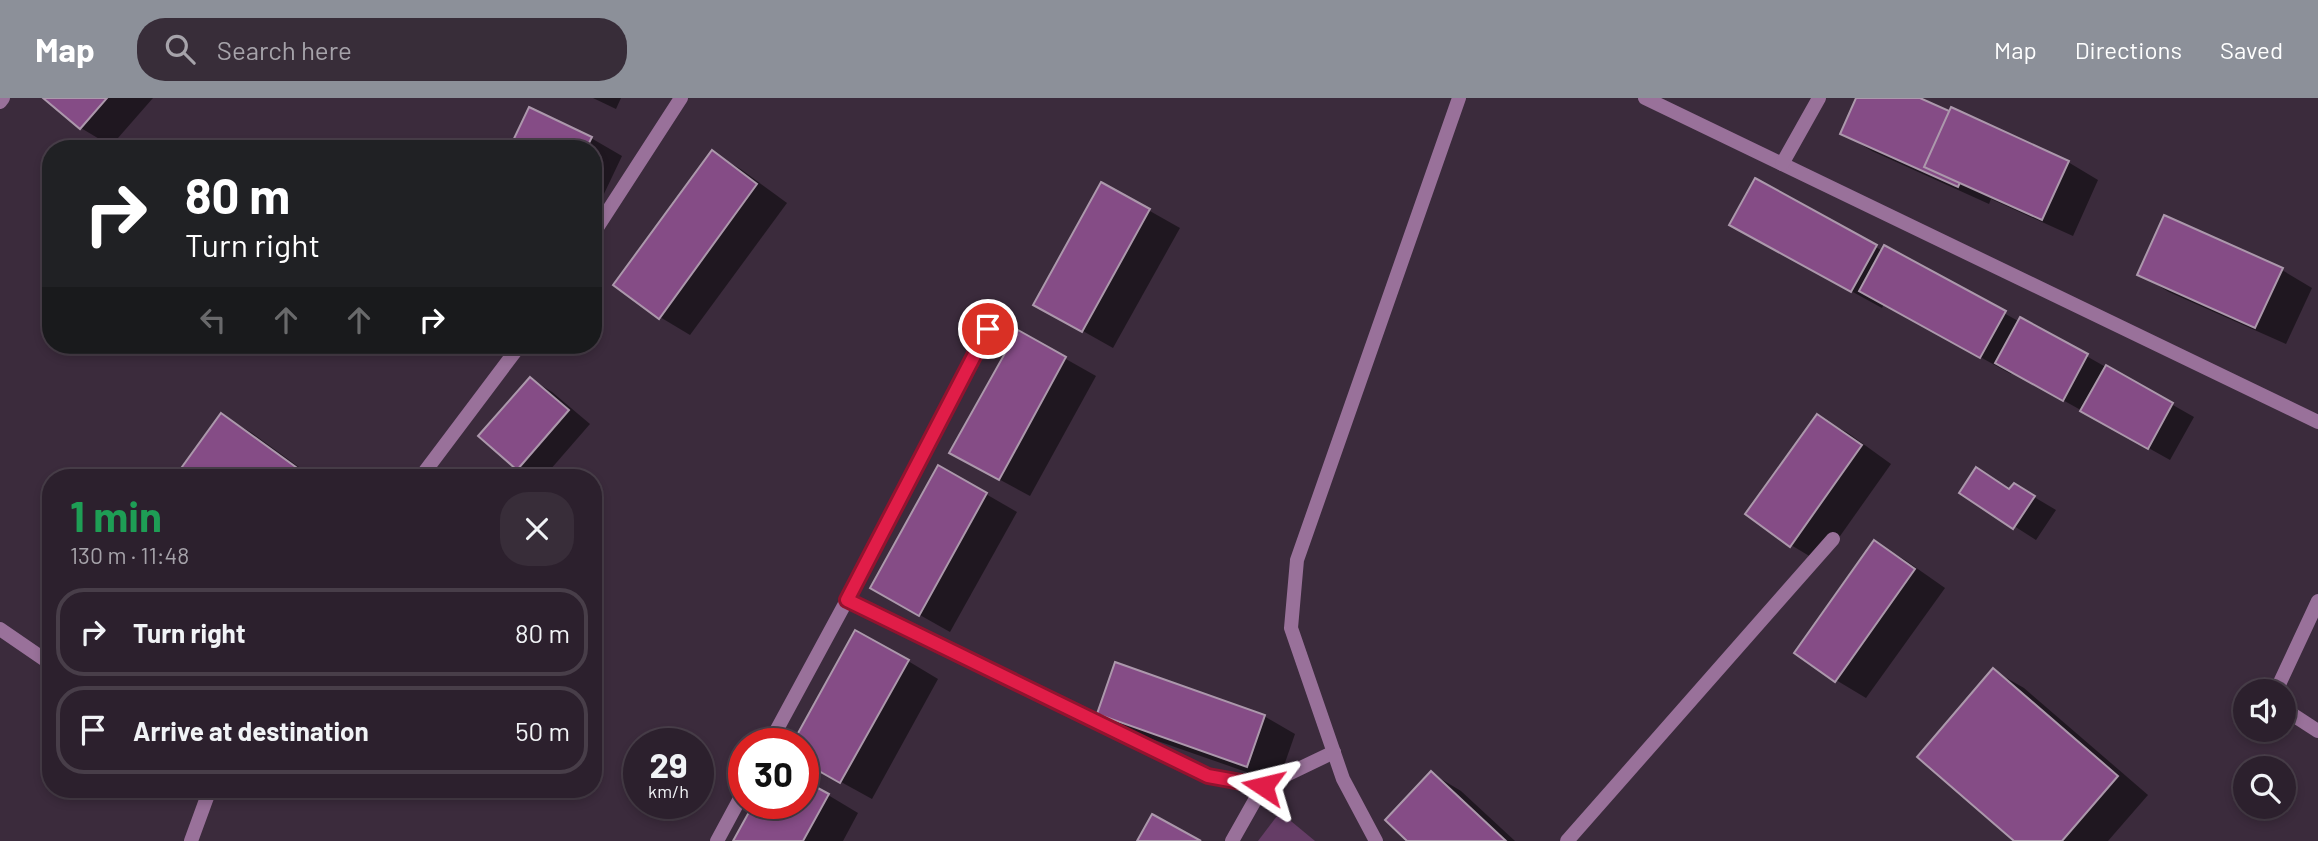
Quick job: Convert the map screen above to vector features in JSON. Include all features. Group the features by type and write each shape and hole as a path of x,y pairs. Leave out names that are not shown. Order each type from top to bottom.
{"street":[{"path":"0,103 3,98"},
{"path":"602,220 681,98"},
{"path":"1376,841 1343,779 1291,628 1297,560 1459,98"},
{"path":"1645,98 2318,422"},
{"path":"1782,164 1819,98"},
{"path":"778,728 988,329"},
{"path":"427,469 513,354"},
{"path":"1567,841 1833,539"},
{"path":"847,600 1208,776 1263,786"},
{"path":"2282,679 2318,601"},
{"path":"0,629 42,658"},
{"path":"2296,717 2318,731"},
{"path":"1232,841 1263,786 1334,752"},
{"path":"191,841 207,798"},
{"path":"717,841 729,819"}],"shaded area":[{"path":"1280,812 1315,841 1258,841"}],"building":[{"path":"43,98 107,98 80,129"},
{"path":"1856,98 1920,98 1985,127 1958,187 1840,134"},
{"path":"529,107 592,137 590,140 513,140"},
{"path":"1951,107 2069,161 2042,220 1924,167"},
{"path":"712,150 757,184 659,319 613,285"},
{"path":"1755,178 1877,245 1851,292 1729,225"},
{"path":"1101,182 1150,209 1082,332 1033,305"},
{"path":"2164,215 2283,268 2255,328 2137,275"},
{"path":"1884,245 2006,311 1980,358 1859,291"},
{"path":"2020,317 2088,354 2063,401 1995,363"},
{"path":"1018,330 1066,357 999,480 949,453"},
{"path":"2106,365 2173,403 2148,449 2080,411"},
{"path":"530,377 569,410 518,469 478,436"},
{"path":"221,413 299,469 181,469"},
{"path":"1817,414 1862,445 1790,547 1745,514"},
{"path":"938,465 987,493 919,616 870,588"},
{"path":"1976,467 2009,489 2014,483 2035,496 2013,529 1959,493"},
{"path":"1874,540 1915,569 1835,682 1794,653"},
{"path":"855,630 909,660 840,783 819,771 819,728 801,728"},
{"path":"1115,662 1265,715 1247,767 1097,714"},
{"path":"1993,668 2118,776 2062,841 2014,841 1917,757"},
{"path":"1431,771 1506,841 1407,841 1385,820"},
{"path":"819,789 829,794 819,812"},
{"path":"1152,814 1201,841 1137,841"},
{"path":"745,819 815,819 803,841 733,841"}],"route":[{"path":"988,329 847,600 1208,776 1263,786"}]}
